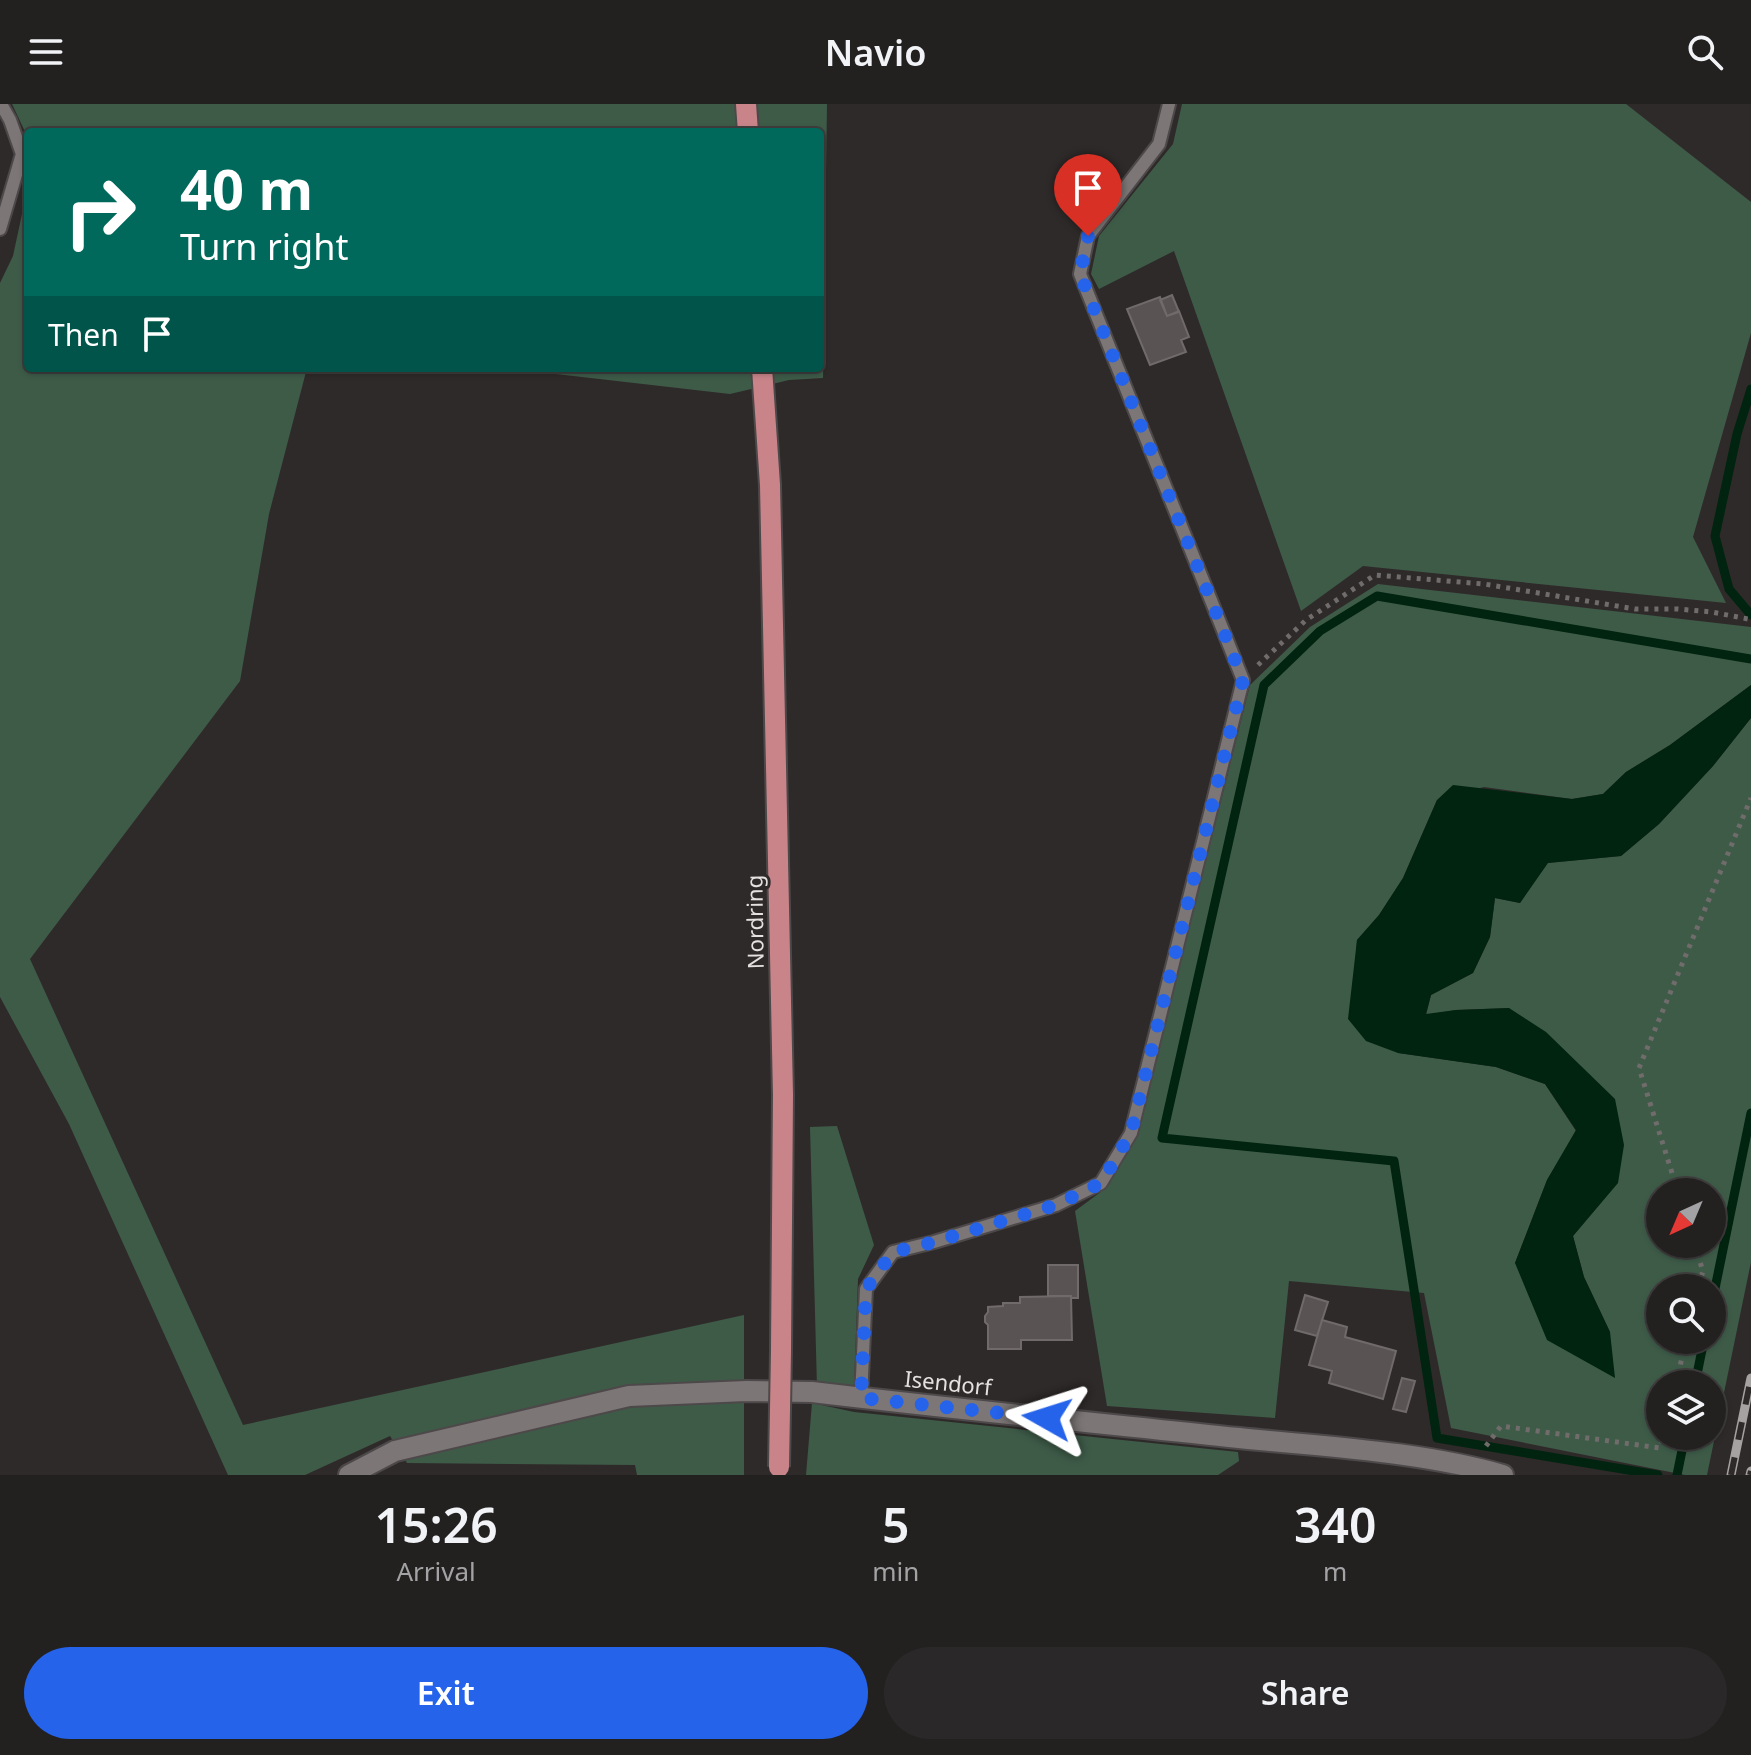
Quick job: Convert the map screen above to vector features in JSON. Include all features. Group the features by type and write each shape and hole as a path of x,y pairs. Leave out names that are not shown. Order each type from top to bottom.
{"main road":[{"path":"746,104 748,128"},
{"name":"Nordring","path":"762,372 770,485 783,1095 779,1471"}],"street":[{"name":"Isendorf","path":"349,1475 395,1451 629,1396 746,1391 812,1392 1408,1456 1471,1466 1503,1475"}],"lane":[{"path":"0,229 22,154 1,104"},
{"path":"861,1398 866,1289 893,1252 1056,1205 1101,1183 1131,1133 1243,680 1080,274 1088,236 1159,144 1169,104"}],"path":[{"path":"1243,680 1306,620 1375,575 1484,584 1635,609 1678,609 1749,618"},
{"path":"1674,1178 1639,1068 1751,798"},
{"path":"1471,1466 1501,1426 1646,1446"}],"shaded area":[{"path":"12,104 827,104 824,310 824,128 24,130"},
{"path":"1182,104 1626,104 1751,202 1751,333 1693,537 1726,603 1363,566 1301,611 1174,251 1099,289 1091,274 1099,236 1173,144"},
{"path":"24,205 24,372 306,372 269,514 240,681 30,959 243,1425 744,1315 744,1475 637,1475 635,1465 407,1463 390,1436 305,1475 228,1475 69,1124 0,997 0,283 13,256"},
{"path":"538,372 823,372 823,378 789,380 730,394"},
{"path":"1378,584 1751,627 1751,685 1670,745 1626,772 1603,794 1572,799 1484,787 1437,800 1403,878 1379,915 1357,940 1355,966 1398,1053 1496,1067 1545,1084 1576,1131 1547,1180 1515,1263 1610,1332 1584,1277 1573,1236 1618,1182 1509,1008 1456,1010 1426,1015 1431,995 1473,973 1490,937 1495,898 1520,903 1547,863 1621,856 1659,824 1713,766 1751,718 1751,1262 1726,1383 1726,1370 1646,1370 1646,1450 1712,1450 1707,1475 1685,1475 1451,1428 1424,1293 1289,1281 1275,1418 1107,1406 1075,1211 1106,1188 1136,1139 1250,685 1310,627"},
{"path":"1751,685 1751,718 1713,766 1659,824 1621,856 1548,863 1520,903 1495,898 1490,937 1473,973 1431,995 1426,1014 1509,1008 1546,1032 1615,1099 1624,1145 1618,1183 1573,1236 1584,1277 1610,1332 1615,1378 1547,1340 1515,1263 1547,1180 1576,1130 1545,1084 1496,1067 1398,1053 1366,1041 1348,1019 1357,940 1379,915 1403,878 1437,800 1453,785 1572,799 1603,794 1626,772 1670,745"},
{"path":"837,1126 874,1245 858,1279 854,1387 817,1387 810,1127"},
{"path":"812,1403 854,1412 1238,1452 1239,1461 1218,1475 806,1475"}],"building":[{"path":"1172,295 1179,312 1167,316 1160,300"},
{"path":"1160,297 1167,316 1179,311 1189,337 1181,340 1186,352 1150,365 1127,309"},
{"path":"1048,1265 1078,1265 1078,1298 1048,1296"},
{"path":"1305,1295 1328,1302 1317,1336 1295,1330"},
{"path":"1071,1296 1072,1340 1021,1340 1021,1349 988,1349 985,1316 988,1307 1020,1303 1020,1297"},
{"path":"1322,1320 1347,1327 1345,1337 1396,1351 1383,1399 1329,1383 1332,1371 1309,1365"},
{"path":"1402,1378 1415,1381 1406,1412 1393,1409"}],"waterway":[{"path":"1751,389 1737,434 1715,536 1729,589 1751,615"},
{"path":"1658,1475 1437,1438 1394,1161 1162,1138 1264,685 1320,631 1377,596 1751,659"},
{"path":"1718,1274 1751,1113"},
{"path":"1698,1370 1701,1354"},
{"path":"1677,1475 1682,1450"}],"railway":[{"path":"1731,1475 1751,1378"},
{"path":"1750,1475 1751,1471"}],"route":[{"path":"1047,1418 861,1398 866,1289 893,1252 1056,1205 1101,1183 1131,1133 1243,680 1080,274 1088,236"}]}
